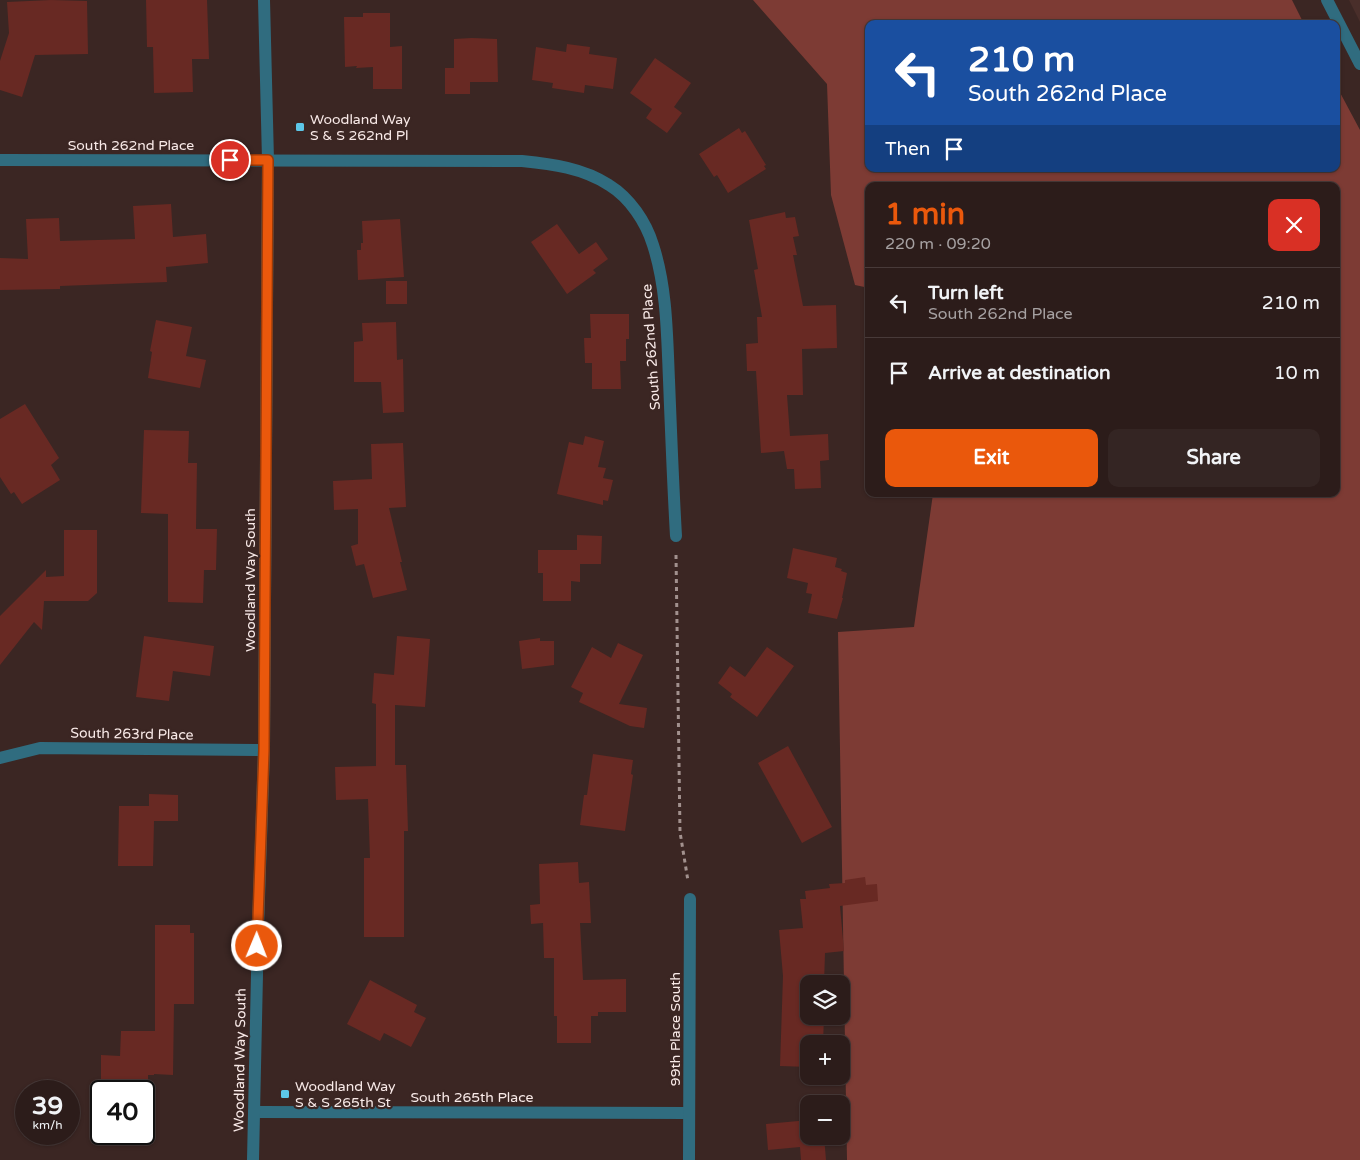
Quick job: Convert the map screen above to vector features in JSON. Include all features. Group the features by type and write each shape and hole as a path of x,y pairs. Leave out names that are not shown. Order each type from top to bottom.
{"street":[{"name":"Woodland Way South","path":"254,1160 258,928 264,750 268,160 264,0"},
{"path":"1327,0 1337,20"},
{"path":"1340,25 1360,64"},
{"name":"South 262nd Place","path":"0,160 530,161 569,168 609,185 625,198 641,218 659,265 668,355 676,536"},
{"name":"South 263rd Place","path":"0,758 40,748 264,750"},
{"name":"99th Place South","path":"689,1160 690,899"},
{"name":"South 265th Place","path":"254,1112 689,1113"}],"path":[{"path":"676,536 680,832 690,899"}],"shaded area":[{"path":"753,0 1292,0 1302,20 865,20 865,172 1340,172 1340,92 1360,130 1360,1160 847,1160 847,1145 850,1145 850,1095 846,1095 846,1085 850,1085 850,1035 845,1035 845,1025 850,1025 850,975 844,975 838,632 914,627 933,497 1340,497 1340,182 865,182 865,287 855,285 831,195 827,84"},
{"path":"1349,0 1360,0 1360,22"}],"building":[{"path":"146,0 207,0 209,59 192,59 193,92 154,93 153,47 147,47"},
{"path":"87,1 88,54 35,55 22,97 0,90 0,61 9,33 7,2"},
{"path":"363,13 390,13 390,47 402,46 402,89 373,89 373,67 345,67 344,17 363,17"},
{"path":"454,39 497,39 498,82 470,82 470,94 445,94 445,68 454,68"},
{"path":"567,44 590,47 589,54 617,58 613,89 585,85 584,93 552,88 553,83 532,80 536,47 566,52"},
{"path":"655,58 691,83 674,107 682,113 667,133 646,118 652,109 630,93"},
{"path":"739,128 742,133 745,131 766,165 764,166 766,169 728,193 717,175 714,177 699,154"},
{"path":"171,204 173,237 206,234 208,263 166,267 167,282 60,286 60,289 0,290 0,258 28,259 26,219 59,218 60,241 135,239 133,206"},
{"path":"785,212 786,218 795,217 799,236 793,237 797,255 793,255 803,306 836,305 837,348 802,349 803,395 787,395 790,436 828,434 829,460 820,461 821,488 795,489 794,469 787,469 784,451 761,453 756,371 747,371 746,344 758,343 757,317 762,317 754,270 758,269 749,220"},
{"path":"400,219 404,277 358,280 357,250 361,250 361,243 363,243 362,221"},
{"path":"557,224 579,254 596,242 608,259 593,270 596,273 567,294 531,242"},
{"path":"386,281 407,281 407,304 386,304"},
{"path":"590,314 629,314 629,339 626,339 626,361 620,361 621,389 592,389 592,363 585,363 584,338 591,338"},
{"path":"156,320 192,327 186,356 206,360 200,388 148,378 152,352 150,351"},
{"path":"396,322 397,360 403,359 404,412 383,413 381,382 354,382 354,342 363,341 362,323"},
{"path":"25,404 59,458 51,465 60,480 22,504 14,492 11,494 0,477 0,419"},
{"path":"144,430 189,431 188,463 197,463 196,529 217,529 216,570 204,570 203,603 168,602 168,514 141,513"},
{"path":"585,436 604,441 598,467 606,468 603,478 613,480 608,501 603,500 603,505 557,494 569,442 583,445"},
{"path":"403,443 406,507 389,508 407,590 373,598 364,564 356,566 351,546 358,544 358,509 334,510 333,481 372,479 371,444"},
{"path":"64,530 97,530 97,593 88,601 44,601 42,630 34,622 0,665 0,616 46,570 46,577 64,576"},
{"path":"577,535 602,536 601,564 580,564 580,582 571,581 571,601 543,601 543,573 538,573 538,550 577,550"},
{"path":"793,548 837,558 835,567 847,573 837,619 808,613 812,594 806,593 808,583 787,578"},
{"path":"144,636 214,646 210,676 173,671 169,701 136,697"},
{"path":"397,636 430,639 425,707 395,705 395,765 406,765 408,831 404,831 404,937 364,937 364,858 370,858 368,799 336,800 335,767 376,766 376,704 372,703 374,673 394,675"},
{"path":"540,638 540,641 554,641 554,665 522,669 519,641"},
{"path":"618,643 643,655 619,704 647,708 644,728 630,726 579,702 583,693 571,687 592,647 611,658"},
{"path":"767,647 794,666 757,717 730,697 732,694 718,683 730,666 745,677"},
{"path":"788,746 832,827 802,843 758,763"},
{"path":"593,754 633,760 631,774 633,775 625,831 580,825"},
{"path":"149,794 178,795 178,821 154,821 153,866 118,866 119,806 149,806"},
{"path":"578,862 579,883 589,882 591,923 580,923 583,980 626,979 626,1012 598,1012 598,1016 591,1016 591,1043 557,1043 557,1016 554,1016 554,958 544,958 543,923 531,924 530,905 540,904 539,864"},
{"path":"865,877 866,885 877,884 878,901 840,906 844,951 825,953 824,975 800,975 800,1025 824,1025 823,1035 800,1035 800,1067 780,1066 783,976 779,930 803,928 800,899 806,899 805,891 830,888 829,884 845,883 845,880"},
{"path":"155,925 190,925 190,933 194,933 194,1004 174,1004 173,1075 148,1075 148,1080 101,1080 101,1055 120,1056 121,1031 155,1031"},
{"path":"370,980 417,1005 414,1012 426,1018 411,1047 384,1033 380,1041 347,1024"},
{"path":"800,1121 800,1145 825,1145 826,1160 801,1160 800,1147 768,1150 766,1124"}],"place":[{"name":"Woodland Way S & S 262nd Pl","path":"300,127"},
{"name":"Woodland Way S & S 265th St","path":"285,1094"}],"route":[{"path":"230,160 268,160 264,750 257,946"}]}
